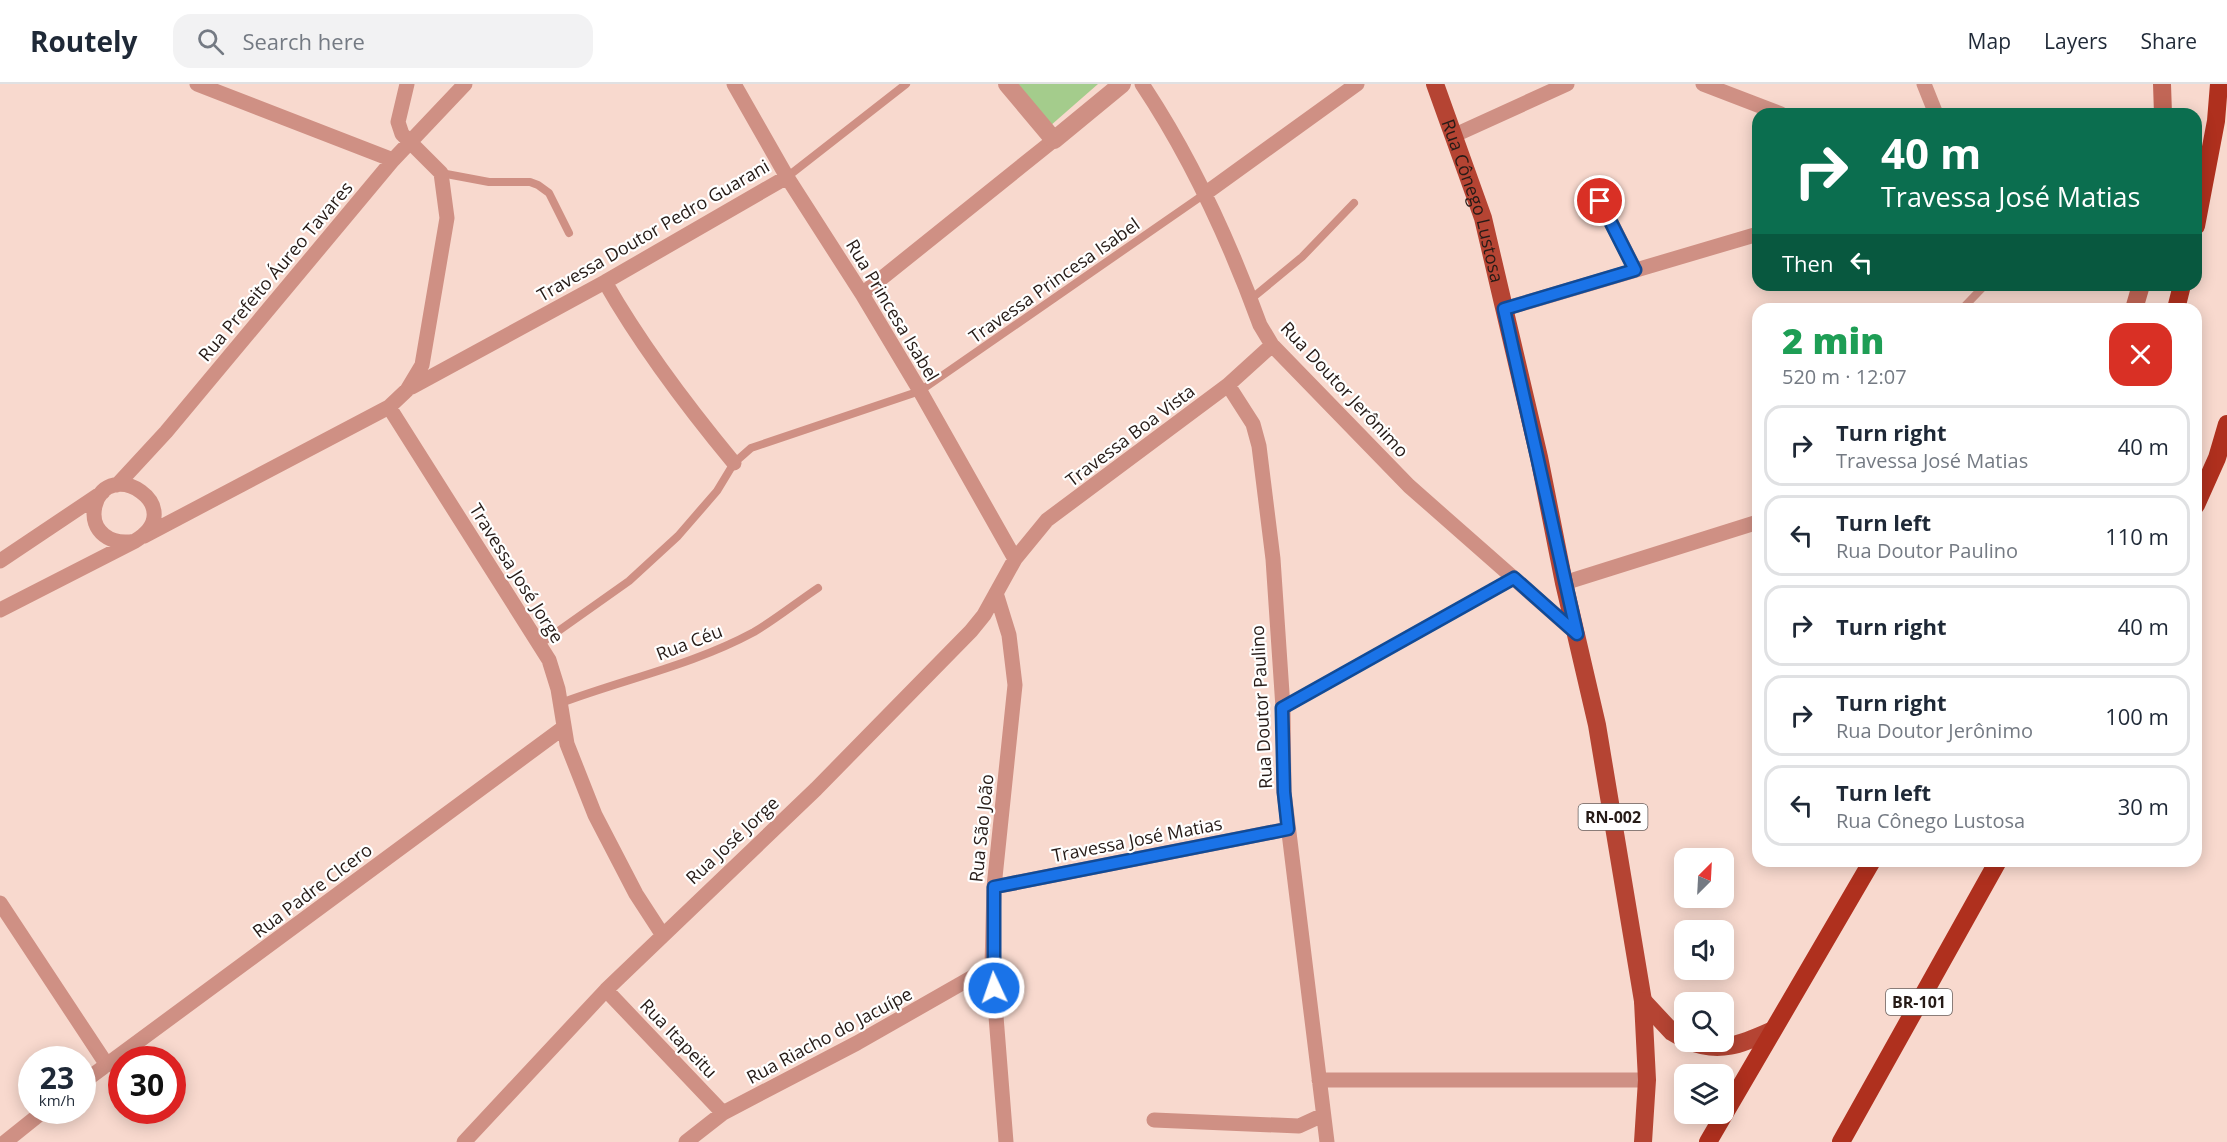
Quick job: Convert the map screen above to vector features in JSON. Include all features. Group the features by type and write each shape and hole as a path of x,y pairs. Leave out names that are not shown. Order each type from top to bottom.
{"highway":[{"path":"2202,195 2216,122 2219,84"},
{"path":"2202,492 2217,458 2227,424"},
{"path":"1708,1142 1868,867"},
{"name":"BR-101","path":"1841,1142 1995,867"}],"main road":[{"name":"Rua Cônego Lustosa","path":"1435,84 1483,218 1539,457 1564,583 1577,634"},
{"path":"2162,84 2163,108"},
{"name":"RN-002","path":"1577,634 1597,725 1643,1001 1647,1080 1643,1142"},
{"path":"1643,1001 1674,1033"},
{"path":"1734,1045 1771,1031"}],"street":[{"path":"197,84 393,160"},
{"path":"0,610 389,407 407,390 422,365 444,246 446,202 441,173 410,144 402,134 398,122 407,84"},
{"name":"Rua Prefeito Áureo Tavares","path":"0,561 114,486 166,432 393,160 465,84"},
{"name":"Rua Princesa Isabel","path":"734,84 787,177 862,294 920,391 1016,559"},
{"path":"1007,84 1054,140"},
{"path":"862,294 1122,84"},
{"name":"Rua Doutor Jerônimo","path":"1142,84 1171,128 1206,193 1260,325 1272,345 1410,486 1577,634"},
{"path":"1206,193 1357,84"},
{"path":"1455,135 1567,84"},
{"path":"1703,84 1765,108"},
{"path":"1924,84 1934,108"},
{"name":"Travessa Doutor Pedro Guarani","path":"407,390 605,282 787,177"},
{"path":"1592,184 1635,270"},
{"path":"1504,309 1752,236"},
{"path":"605,282 626,320 674,391 734,463"},
{"name":"Travessa Boa Vista","path":"1016,559 1047,520 1228,385 1272,345"},
{"name":"Rua Doutor Paulino","path":"1228,385 1253,424 1259,446 1273,559 1282,708 1284,792 1327,1142"},
{"name":"Travessa José Jorge","path":"389,407 549,660 561,703 563,728 602,832 662,934"},
{"path":"114,486 136,487 150,500 153,519 139,539 125,543 106,538 95,521 96,502 114,486"},
{"path":"1564,583 1752,524"},
{"name":"Rua José Jorge","path":"464,1142 606,990 816,789 971,631 1016,559"},
{"name":"Rua São João","path":"996,593 1009,635 1015,685 994,887 992,966 1006,1142"},
{"name":"Rua Padre Clcero","path":"96,1073 563,728"},
{"name":"Travessa José Matias","path":"994,887 1288,829"},
{"path":"0,903 107,1065"},
{"name":"Rua Riacho do Jacuípe","path":"686,1142 723,1113 857,1043 992,966"},
{"name":"Rua Itapeitu","path":"606,990 723,1113"},
{"path":"1319,1080 1647,1080"},
{"path":"1154,1120 1299,1126 1323,1115"},
{"path":"5,1142 28,1124"}],"lane":[{"name":"Travessa Doutor Pedro Guarani","path":"787,177 906,84"},
{"path":"441,173 489,182 530,182 538,185 549,193 569,233"},
{"name":"Travessa Princesa Isabel","path":"734,463 751,448 920,391 1206,193"},
{"path":"1251,299 1302,257 1354,203"},
{"path":"1968,303 1979,291"},
{"path":"540,644 629,581 678,536 717,491 734,463"},
{"path":"1282,708 1514,578"},
{"name":"Rua Céu","path":"561,703 701,656 754,631 818,588"}],"green space":[{"path":"1018,84 1098,84 1050,126"}],"route":[{"path":"994,988 992,966 994,887 1288,829 1284,792 1282,708 1514,578 1577,634 1504,309 1635,270 1600,201"}]}
